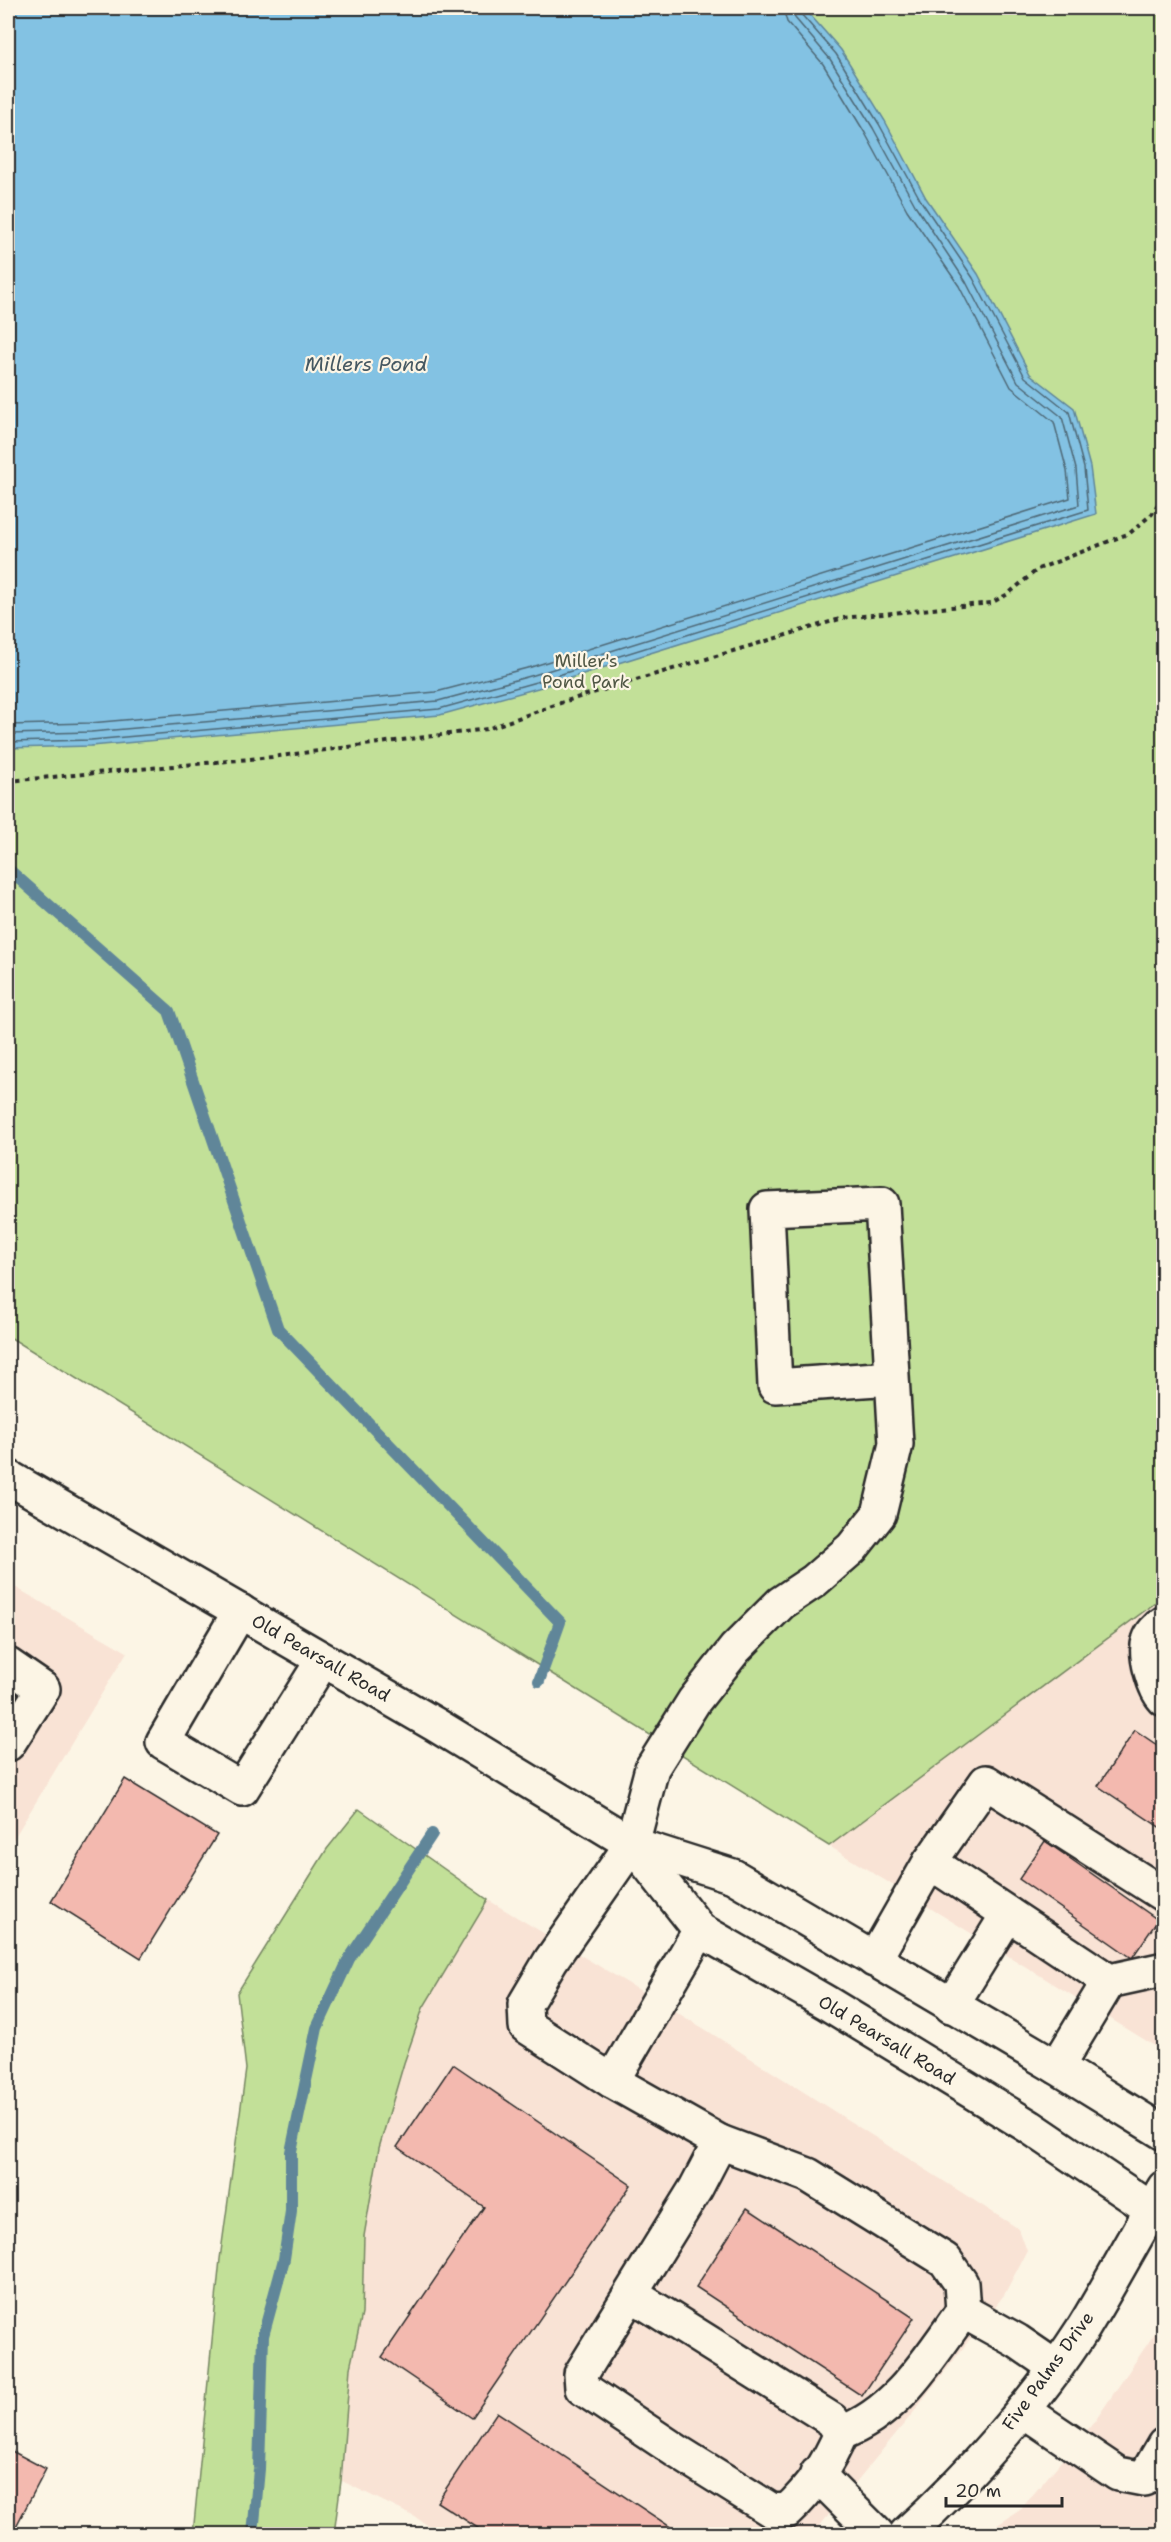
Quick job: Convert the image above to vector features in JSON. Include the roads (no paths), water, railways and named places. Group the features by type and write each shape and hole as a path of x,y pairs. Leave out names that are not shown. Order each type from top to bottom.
{"main road":[{"path":"720,2142 696,2188 581,2374 582,2388 771,2510 787,2511 803,2496 834,2451 841,2433 860,2426 884,2410 903,2390 963,2311 961,2283 945,2260 808,2175 720,2142 612,2081 526,2026 525,2004 551,1960 632,1844 652,1768 694,1701 735,1649 781,1603 814,1581 852,1548 879,1514 896,1444 882,1204 767,1209 775,1386 892,1378"},
{"name":"Old Pearsall Road","path":"8,1477 324,1660 632,1844 733,1876 1057,2067 1164,2133"},
{"path":"240,1611 164,1742 242,1789 324,1660"},
{"path":"1164,1623 1157,1627 1148,1642 1149,1667 1159,1694 1164,1699"},
{"path":"8,1665 43,1689 8,1744"},
{"path":"874,1960 930,1862 986,1782 1164,1895"},
{"name":"Old Pearsall Road","path":"632,1844 700,1930 827,2003 1160,2204"},
{"path":"930,1862 1108,1981 1164,1969"},
{"path":"951,2006 1008,1914"},
{"path":"612,2081 700,1930"},
{"path":"1057,2067 1108,1981"},
{"name":"Five Palms Drive","path":"906,2535 974,2465 1023,2410 1083,2328 1160,2204"},
{"path":"631,2294 832,2420 841,2433"},
{"path":"963,2311 1017,2341 1055,2367"},
{"path":"1023,2410 1118,2474 1154,2485 1164,2445"},
{"path":"817,2474 877,2535"}],"water":[{"name":"Millers Pond","path":"8,8 804,8 841,50 885,121 926,198 978,274 1030,374 1074,408 1090,467 1096,514 538,688 440,715 91,746 8,748"}],"waterway":[{"path":"8,869 169,1011 278,1329 560,1622 539,1681"},
{"path":"253,2534 259,2469 263,2336 284,2259 291,2211 291,2152 317,2028 349,1959 432,1834"}],"park label":[{"name":"Miller's Pond Park","path":"586,671"}]}
